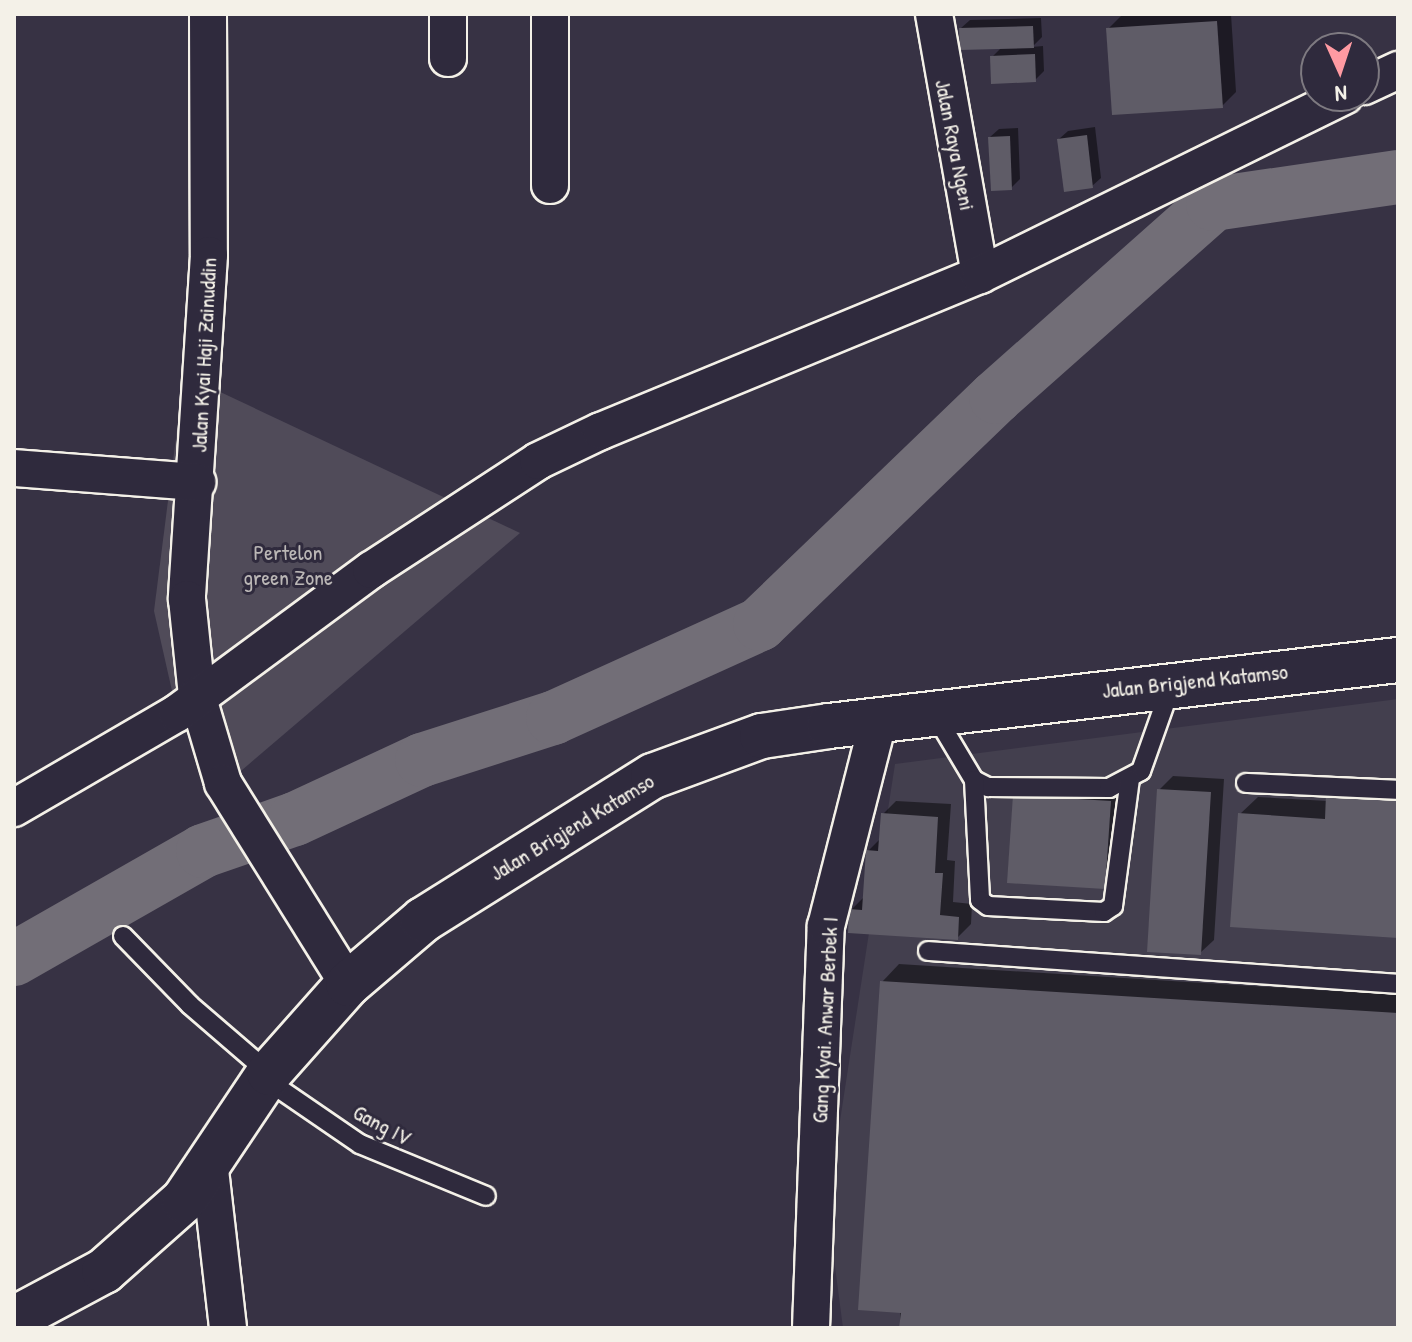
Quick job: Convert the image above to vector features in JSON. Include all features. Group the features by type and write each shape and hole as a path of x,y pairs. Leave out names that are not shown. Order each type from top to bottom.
{"street":[{"name":"Jalan Kyai Haji Zainuddin","path":"208,14 209,255 197,482 187,599 197,695 223,783 348,984"},
{"path":"448,14 448,58"},
{"path":"550,14 550,185"},
{"name":"Jalan Raya Ngeni","path":"934,14 980,275"},
{"path":"14,808 177,713 197,695 460,509 538,461 601,431 980,275 1311,112"},
{"path":"14,468 197,482"},
{"name":"Jalan Brigjend Katamso","path":"14,1319 104,1271 184,1200 267,1076 348,984 423,920 653,776 762,736 932,710 1398,660"},
{"name":"Gang Kyai. Anwar Berbek I","path":"811,1328 826,926 879,718"},
{"path":"209,1161 228,1328"}],"lane":[{"path":"974,780 988,787 1109,788 1130,779 1141,771 1173,682"},
{"path":"932,710 974,780 980,900 988,906 1104,912 1113,906 1130,779"},
{"path":"1246,783 1398,790"},
{"name":"Gang IV","path":"123,936 190,1005 267,1076 360,1144 486,1196"},
{"path":"928,951 1398,984"}],"shaded area":[{"path":"1398,699 1398,1328 843,1328 827,1205 895,764"}],"green space":[{"name":"Pertelon green Zone","path":"184,375 520,533 228,782 177,713 154,611"}],"building":[{"path":"1217,21 1223,108 1112,115 1106,28"},
{"path":"1033,26 1034,48 960,50 959,28"},
{"path":"1035,54 1036,82 991,84 990,56"},
{"path":"1087,135 1093,188 1064,192 1057,139"},
{"path":"1010,136 1012,190 991,191 988,137"},
{"path":"1157,789 1211,792 1201,955 1147,952"},
{"path":"1326,794 1398,799 1398,938 1230,927 1238,813 1325,819"},
{"path":"1013,795 1111,801 1105,889 1007,883"},
{"path":"881,813 938,817 935,873 943,873 940,915 959,917 958,940 848,933 849,909 862,910 866,850 878,851"},
{"path":"880,981 1398,1013 1398,1328 899,1328 901,1313 858,1310"}],"waterway":[{"path":"14,959 203,851 295,819 422,760 553,718 760,624 996,397 1213,204 1398,177"}]}
